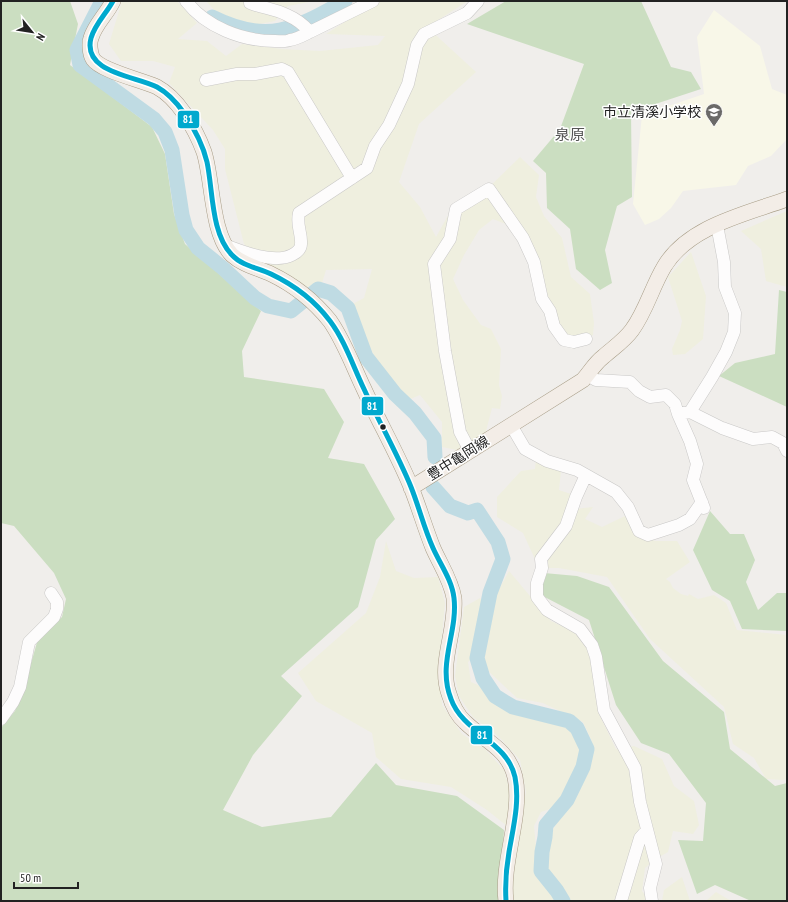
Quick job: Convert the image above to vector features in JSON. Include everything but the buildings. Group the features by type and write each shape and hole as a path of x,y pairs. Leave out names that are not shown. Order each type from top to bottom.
{"main road":[{"path":"113,1 95,28 90,39 93,59 106,69 141,80 160,89 173,100 182,111 195,131 204,153 218,227 225,245 232,255 244,263 284,281 302,293 315,304 331,323 346,351 411,488"},
{"name":"豊中亀岡線","path":"506,901 506,876 516,810 515,778 510,764 502,751 463,721 453,706 448,691 446,673 454,613 453,595 447,576 433,548 411,488 583,380 602,357 622,342 632,331 664,268 675,252 691,240 738,215 787,199"}],"street":[{"path":"186,1 192,9 222,30 242,37 262,41 290,41 373,1"},
{"path":"250,1 250,3 257,6 288,15 302,23 310,32"},
{"path":"225,245 243,252 271,258 286,258 296,253 301,245 297,222 299,213 367,168 376,146 389,125 408,84 417,45 424,34 466,13 478,1"},
{"path":"206,80 237,74 256,74 282,69 288,72 352,178"},
{"path":"470,451 460,432 445,351 434,264 450,239 456,209 489,189 523,238 534,262 542,299 550,311 554,326 564,340 574,342 586,339"},
{"path":"684,413 712,378 726,352 734,332 735,313 725,287 724,262 717,225"},
{"path":"587,375 596,380 630,382 639,391 650,397 666,395 684,413 753,439 772,437 783,443 787,451"},
{"path":"511,425 525,449 547,461 586,474 616,492 628,507 639,531 648,535 679,525 690,519 703,505 693,480 697,464 684,413"},
{"path":"586,474 566,526 541,559 542,568 537,583 537,597 547,610 580,629 592,645 596,657 604,710 635,768 640,802 656,864 650,888 652,901"},
{"path":"1,719 13,702 20,687 29,642 54,617 57,609 57,602 51,593"},
{"path":"621,901 640,838 647,830"}],"shaded area":[{"name":"市立清溪小学校","path":"714,10 760,46 772,89 787,95 787,139 771,156 748,166 736,185 683,191 671,208 659,219 645,225 633,204 642,115 704,94 697,37"}],"green space":[{"path":"1,1 70,1 78,24 70,65 152,127 165,154 174,214 185,244 261,311 242,351 244,377 324,389 344,422 328,458 364,464 395,519 376,540 358,607 281,676 302,696 253,755 223,810 262,827 331,817 376,763 396,785 457,796 504,830 500,901 1,901 1,728 15,711 23,691 38,639 62,617 66,599 54,573 14,526 1,523"},
{"path":"122,1 177,1 197,23 178,39 207,41 226,56 242,44 282,49 320,51 378,45 385,36 326,34 365,9 382,1 468,1 427,27 476,72 419,124 399,182 420,207 436,237 451,210 484,192 520,157 539,175 536,197 544,216 562,238 571,277 590,294 594,323 593,335 571,344 553,319 516,228 493,219 479,230 464,255 453,279 463,300 481,325 491,329 501,349 499,385 502,396 500,409 492,408 485,435 457,450 442,447 442,422 420,395 408,400 386,375 369,347 351,305 364,298 372,269 326,270 322,283 306,287 264,264 244,244 225,169 225,149 213,130 169,83 175,67 153,61 121,61 109,44"},
{"path":"206,1 314,1 288,6 275,21 248,26 218,14"},
{"path":"506,1 641,1 671,67 691,72 701,89 631,112 632,197 617,206 605,250 612,283 600,290 576,269 570,229 547,208 546,173 533,161 560,129 584,64 467,24"},
{"path":"787,211 787,287 766,281 761,249 741,231"},
{"path":"691,252 706,296 703,339 685,354 673,355 672,349 682,321 668,277"},
{"path":"779,290 787,292 787,407 719,376 735,363 775,354"},
{"path":"536,459 561,471 559,490 574,495 575,509 593,507 585,519 602,527 625,516 634,532 655,541 677,541 690,562 666,579 670,582 673,588 681,594 688,596 689,594 698,599 714,595 726,603 737,630 787,635 787,779 766,779 754,758 733,744 724,707 650,639 607,577 559,568 539,568 523,533 497,517 497,497 521,471 535,469"},
{"path":"710,511 730,534 744,534 755,560 746,582 758,610 777,593 787,593 787,631 742,629 730,601 712,590 693,550"},
{"path":"386,541 396,571 414,578 438,577 445,603 439,666 442,705 462,734 485,749 504,770 510,792 507,826 487,810 451,787 401,779 376,757 372,733 316,701 298,673 366,613 380,577"},
{"path":"509,571 551,621 575,632 591,654 599,714 616,749 634,746 662,759 674,786 694,801 699,825 693,834 673,831 668,852 654,860 645,868 642,891 650,901 569,901 548,873 548,837 567,808 587,768 592,742 583,722 543,703 517,698 483,666 497,593"},
{"path":"544,573 577,576 609,587 663,661 724,712 730,749 775,786 787,783 787,901 751,901 715,885 697,894 678,840 703,841 706,803 669,754 641,743 616,705 589,620 535,592"},
{"path":"480,598 484,604 476,655 468,662 471,682 480,686 483,682 495,698 514,709 563,723 580,741 582,754 579,769 563,799 550,809 541,812 534,826 538,869 561,901 510,901 516,837 526,792 520,760 499,737 473,717 459,696 455,676 464,607"},
{"path":"682,877 690,901 662,901 664,890"},
{"path":"716,892 726,898 732,901 706,901"}],"waterway":[{"path":"102,1 77,50 80,65 154,119 165,132 172,150 182,215 186,230 198,248 224,269 255,298 268,306 291,311 318,289 331,293 348,308 366,357 395,394 415,413 434,438 435,457"},
{"path":"212,17 232,26 266,32 296,26 345,1"},
{"path":"433,487 450,506 468,513 477,510 498,542 503,559 490,593 477,658 483,678 495,696 513,707 569,721 577,728 587,749 583,767 567,800 546,825 541,871 563,901"}],"transit line":[{"name":"81","path":"113,1 95,28 91,38 90,50 95,59 102,66 113,72 148,83 161,89 169,95 181,109 201,143 207,162 216,224 225,246 232,255 241,262 271,274 296,288 311,300 330,321 344,345 406,474 430,540 453,591 453,623 446,673 447,686 451,699 457,711 465,720 503,754 515,777 517,796 506,870 506,901"}],"place":[{"name":"市立清溪小学校","path":"714,127"}],"district":[{"name":"泉原","path":"570,135"}]}
